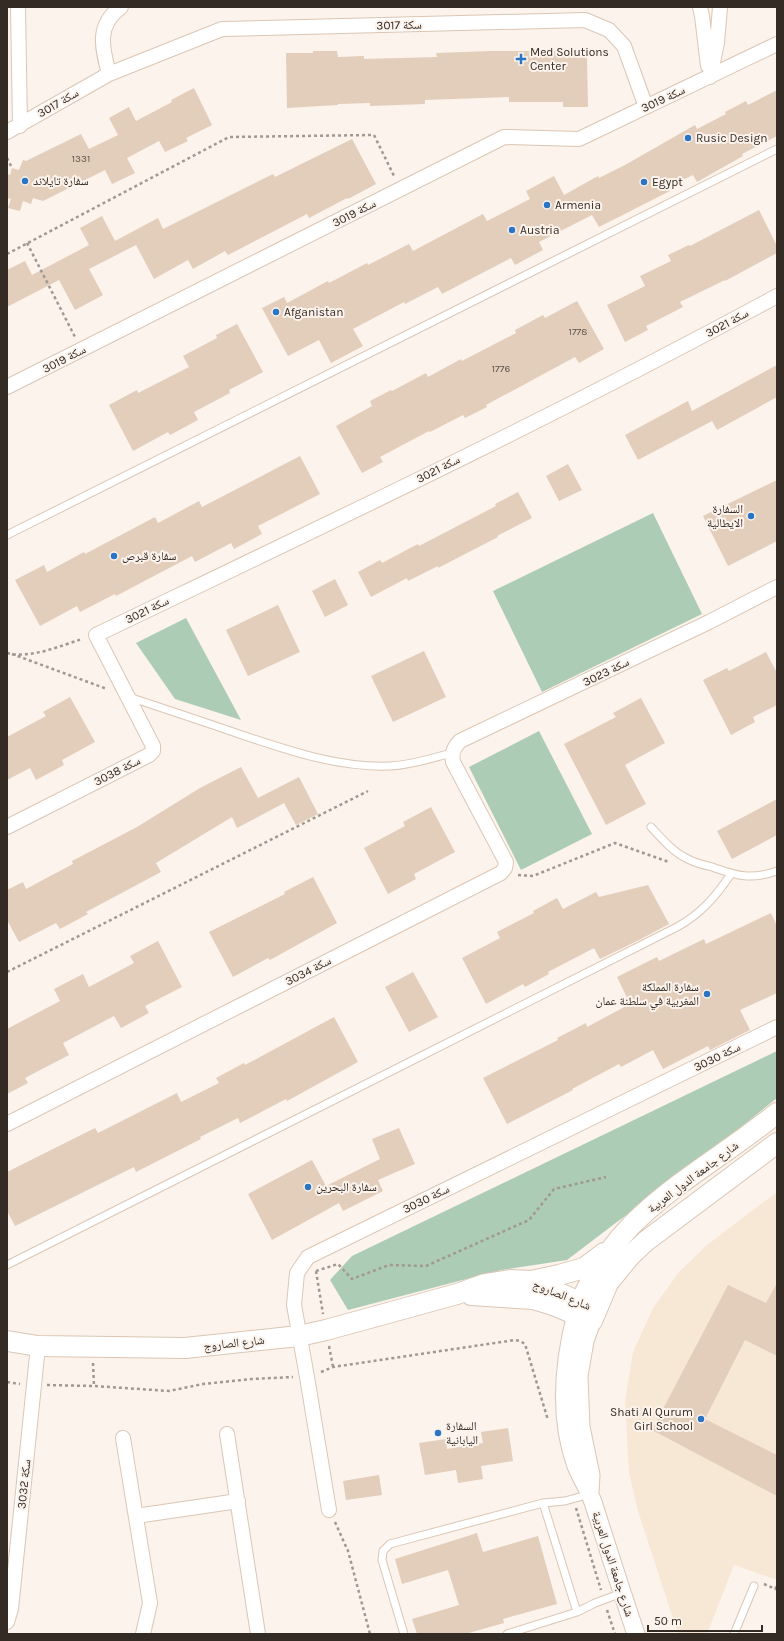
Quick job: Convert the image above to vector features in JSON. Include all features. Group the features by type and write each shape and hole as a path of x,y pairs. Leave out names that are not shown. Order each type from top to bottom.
{"main road":[{"name":"شارع جامعة الدول العربية","path":"586,1311 596,1274 614,1246 640,1216 672,1189 752,1134 777,1113"},
{"name":"شارع جامعة الدول العربية","path":"586,1311 630,1256 646,1241 777,1143"},
{"path":"531,1281 559,1276 584,1268 614,1246"},
{"name":"شارع الصاروج","path":"7,1341 38,1346 185,1348 299,1336 326,1330 492,1283 510,1280 531,1281 586,1311"},
{"name":"شارع الصاروج","path":"457,1294 533,1299 586,1311"}],"street":[{"path":"18,7 20,126"},
{"path":"109,74 104,54 103,32 111,14 121,7"},
{"path":"700,7 710,77"},
{"path":"710,77 717,43 720,7"},
{"name":"سكة 3017","path":"7,132 20,126 109,74 222,29 585,20 609,30 624,46 646,107"},
{"name":"سكة 3019","path":"7,387 504,137 579,139 777,44"},
{"name":"سكة 3021","path":"96,635 373,502 676,351 777,296"},
{"name":"سكة 3023","path":"452,753 460,741 709,622 777,587"},
{"name":"سكة 3038","path":"7,827 149,755 153,751 154,746 96,635"},
{"path":"452,753 452,758 456,767 506,862 505,868 501,873"},
{"name":"سكة 3034","path":"7,1124 501,873"},
{"name":"سكة 3030","path":"329,1510 294,1305 297,1273 308,1257 777,1027"},
{"name":"شارع جامعة الدول العربية","path":"586,1311 571,1335 566,1362 564,1391 566,1425 576,1466 590,1494 636,1634"},
{"name":"سكة 3032","path":"7,1622 11,1609 12,1554 38,1346"},
{"path":"227,1434 258,1634"},
{"path":"123,1438 150,1603 143,1634"},
{"path":"136,1516 238,1501"}],"lane":[{"path":"7,535 777,149"},
{"path":"128,697 291,751 328,760 367,766 390,766 413,763 452,753"},
{"path":"651,827 671,848 688,859 731,874 750,877 763,876 777,870"},
{"path":"7,1265 677,927 688,921 707,906 731,874"},
{"path":"404,1634 382,1560 383,1551 390,1544 542,1503 564,1501 590,1494"},
{"path":"542,1503 577,1612"},
{"path":"734,1634 754,1586"},
{"path":"507,1634 577,1612 622,1593"}],"path":[{"path":"7,254 229,137 374,135 400,189"},
{"path":"7,158 12,168"},
{"path":"27,244 81,350"},
{"path":"12,654 40,652 96,635"},
{"path":"7,653 128,697"},
{"path":"7,972 368,791"},
{"path":"501,873 533,876 615,843 674,863"},
{"path":"316,1271 338,1264 352,1279 389,1265 426,1266 529,1220 554,1189 606,1177"},
{"path":"7,1382 34,1385 94,1386 169,1391 203,1384 252,1379 307,1377 333,1368 515,1340 525,1344 550,1426"},
{"path":"93,1347 94,1386"},
{"path":"573,1498 615,1634"},
{"path":"329,1510 348,1552 370,1634"}],"shaded area":[{"name":"Shati Al Qurum Girl School","path":"777,1192 777,1580 734,1565 707,1634 678,1634 638,1511 629,1473 625,1401 633,1352 653,1308 679,1272 707,1245"}],"green space":[{"path":"653,513 702,614 542,692 493,591"},
{"path":"186,618 241,720 175,699 136,643"},
{"path":"539,731 592,834 521,870 469,767"},
{"path":"777,1051 777,1098 726,1139 567,1260 501,1270 348,1310 330,1280 352,1256"}],"building":[{"path":"313,51 337,51 338,57 364,56 364,59 437,57 436,53 491,51 560,51 561,56 587,56 588,107 563,107 563,102 509,102 509,97 425,100 425,104 370,106 370,103 287,108 286,53 313,53"},
{"path":"194,88 212,125 186,138 188,141 165,152 159,141 127,158 135,173 112,184 105,170 43,201 33,198 31,204 23,201 20,211 8,208 11,199 7,198 7,174 10,175 12,168 19,170 23,160 26,161 81,134 89,149 118,135 109,118 129,107 136,121 172,102 171,100"},
{"path":"777,90 777,136 742,154 743,156 697,182 693,175 668,187 670,191 599,227 592,215 539,242 543,250 515,265 511,258 442,294 438,287 405,304 404,302 353,329 363,346 331,363 319,340 288,356 262,308 284,297 287,303 328,281 329,283 367,263 368,265 409,244 413,251 483,214 487,221 530,199 526,191 554,176 564,195 598,176 599,178 625,165 695,125 697,129 726,114 725,112 746,101 748,105"},
{"path":"352,139 376,184 309,218 307,214 228,255 225,251 193,269 188,260 154,279 136,245 89,269 103,295 75,310 59,280 7,307 7,270 25,261 32,275 89,245 80,228 102,216 115,241 158,218 163,229 273,174 275,177"},
{"path":"759,210 777,246 777,253 725,281 680,302 683,307 646,326 648,330 625,342 607,305 645,286 640,276 671,261 668,255 689,245 690,246"},
{"path":"577,301 604,349 579,363 575,357 486,405 487,407 465,418 463,415 430,432 429,431 380,457 383,462 362,473 336,426 372,406 370,401 391,390 392,391 426,373 428,377 461,359 462,361 516,333 515,330 543,315 545,318"},
{"path":"237,324 263,372 229,390 230,393 194,412 198,420 170,435 168,432 133,451 109,405 137,390 138,393 189,367 183,356 217,338 216,335"},
{"path":"777,365 777,397 717,430 712,421 638,460 625,435 688,401 692,411"},
{"path":"300,456 320,494 258,526 262,534 234,549 231,543 195,562 192,556 116,596 115,594 80,612 77,606 40,626 15,580 44,565 47,572 84,552 85,554 155,517 158,523 199,501 202,507"},
{"path":"568,464 582,490 559,501 546,476"},
{"path":"777,480 777,541 728,566 703,516"},
{"path":"518,492 532,518 438,568 438,566 408,581 407,578 371,597 358,572 380,560 382,563 418,544 419,546 496,506 495,504"},
{"path":"335,579 348,605 325,617 312,591"},
{"path":"278,605 300,652 248,676 226,630"},
{"path":"424,651 446,697 393,722 371,676"},
{"path":"766,652 777,673 777,705 753,717 755,722 731,735 703,680 727,668 729,671"},
{"path":"70,697 95,742 62,760 64,765 36,780 30,768 7,780 7,737 46,716 43,712"},
{"path":"641,698 665,743 625,765 646,804 606,825 564,744 616,717 613,713"},
{"path":"241,767 258,798 299,777 318,814 296,825 284,803 237,828 232,817 156,863 161,872 86,912 88,914 60,929 56,923 19,942 7,920 7,890 23,882 26,889 73,864 72,861 137,827 200,788"},
{"path":"777,799 777,835 732,859 717,831"},
{"path":"431,807 455,852 414,874 416,879 388,894 364,848 405,826 403,822"},
{"path":"313,877 337,923 270,960 268,958 233,977 209,932 285,894 284,892"},
{"path":"648,885 669,924 600,959 594,948 548,972 549,974 525,987 523,984 486,1004 462,958 500,938 497,932 534,913 533,911 557,898 563,909 596,892 599,897"},
{"path":"771,913 777,926 777,993 740,1010 750,1030 710,1050 708,1046 663,1069 653,1050 621,1067 619,1064 507,1124 483,1078 558,1040 557,1038 586,1023 587,1027 630,1004 617,977 657,957 659,961 704,939 706,944"},
{"path":"158,941 182,987 145,1006 149,1013 121,1028 114,1016 63,1043 69,1055 25,1078 28,1083 7,1094 7,1029 60,1001 54,989 83,974 89,987 134,963 130,956"},
{"path":"413,972 438,1017 409,1032 385,987"},
{"path":"334,1017 358,1062 287,1101 286,1099 240,1123 238,1118 200,1137 201,1139 136,1172 134,1167 15,1226 7,1211 7,1172 95,1128 98,1133 177,1093 181,1102 219,1083 216,1078 244,1063 245,1065"},
{"path":"399,1128 415,1164 378,1180 383,1191 343,1211 339,1203 272,1240 248,1194 312,1160 326,1186 380,1159 372,1139"},
{"path":"777,1283 777,1356 745,1340 705,1419 777,1455 777,1496 652,1430 728,1285 766,1303"},
{"path":"508,1428 513,1461 481,1466 483,1479 458,1483 456,1470 425,1475 419,1443 446,1439 447,1449 483,1443 481,1432"},
{"path":"379,1475 382,1495 346,1500 343,1481"},
{"path":"477,1533 483,1552 538,1536 557,1604 503,1619 504,1623 465,1634 417,1634 412,1619 459,1605 448,1570 402,1584 395,1559"}],"place":[{"name":"Med Solutions Center","path":"521,59"},
{"name":"Rusic Design","path":"688,138"},
{"name":"سفارة تايلاند","path":"25,181"},
{"name":"Egypt","path":"644,182"},
{"name":"Armenia","path":"547,205"},
{"name":"Austria","path":"512,230"},
{"name":"Afganistan","path":"276,312"},
{"name":"السفارة الايطالية","path":"751,516"},
{"name":"سفارة قبرص","path":"114,556"},
{"name":"سفارة المملكة المغربية في سلطنة عمان","path":"707,994"},
{"name":"سفارة البحرين","path":"308,1187"},
{"name":"Shati Al Qurum Girl School","path":"701,1419"},
{"name":"السفارة اليابانية","path":"438,1433"}]}
